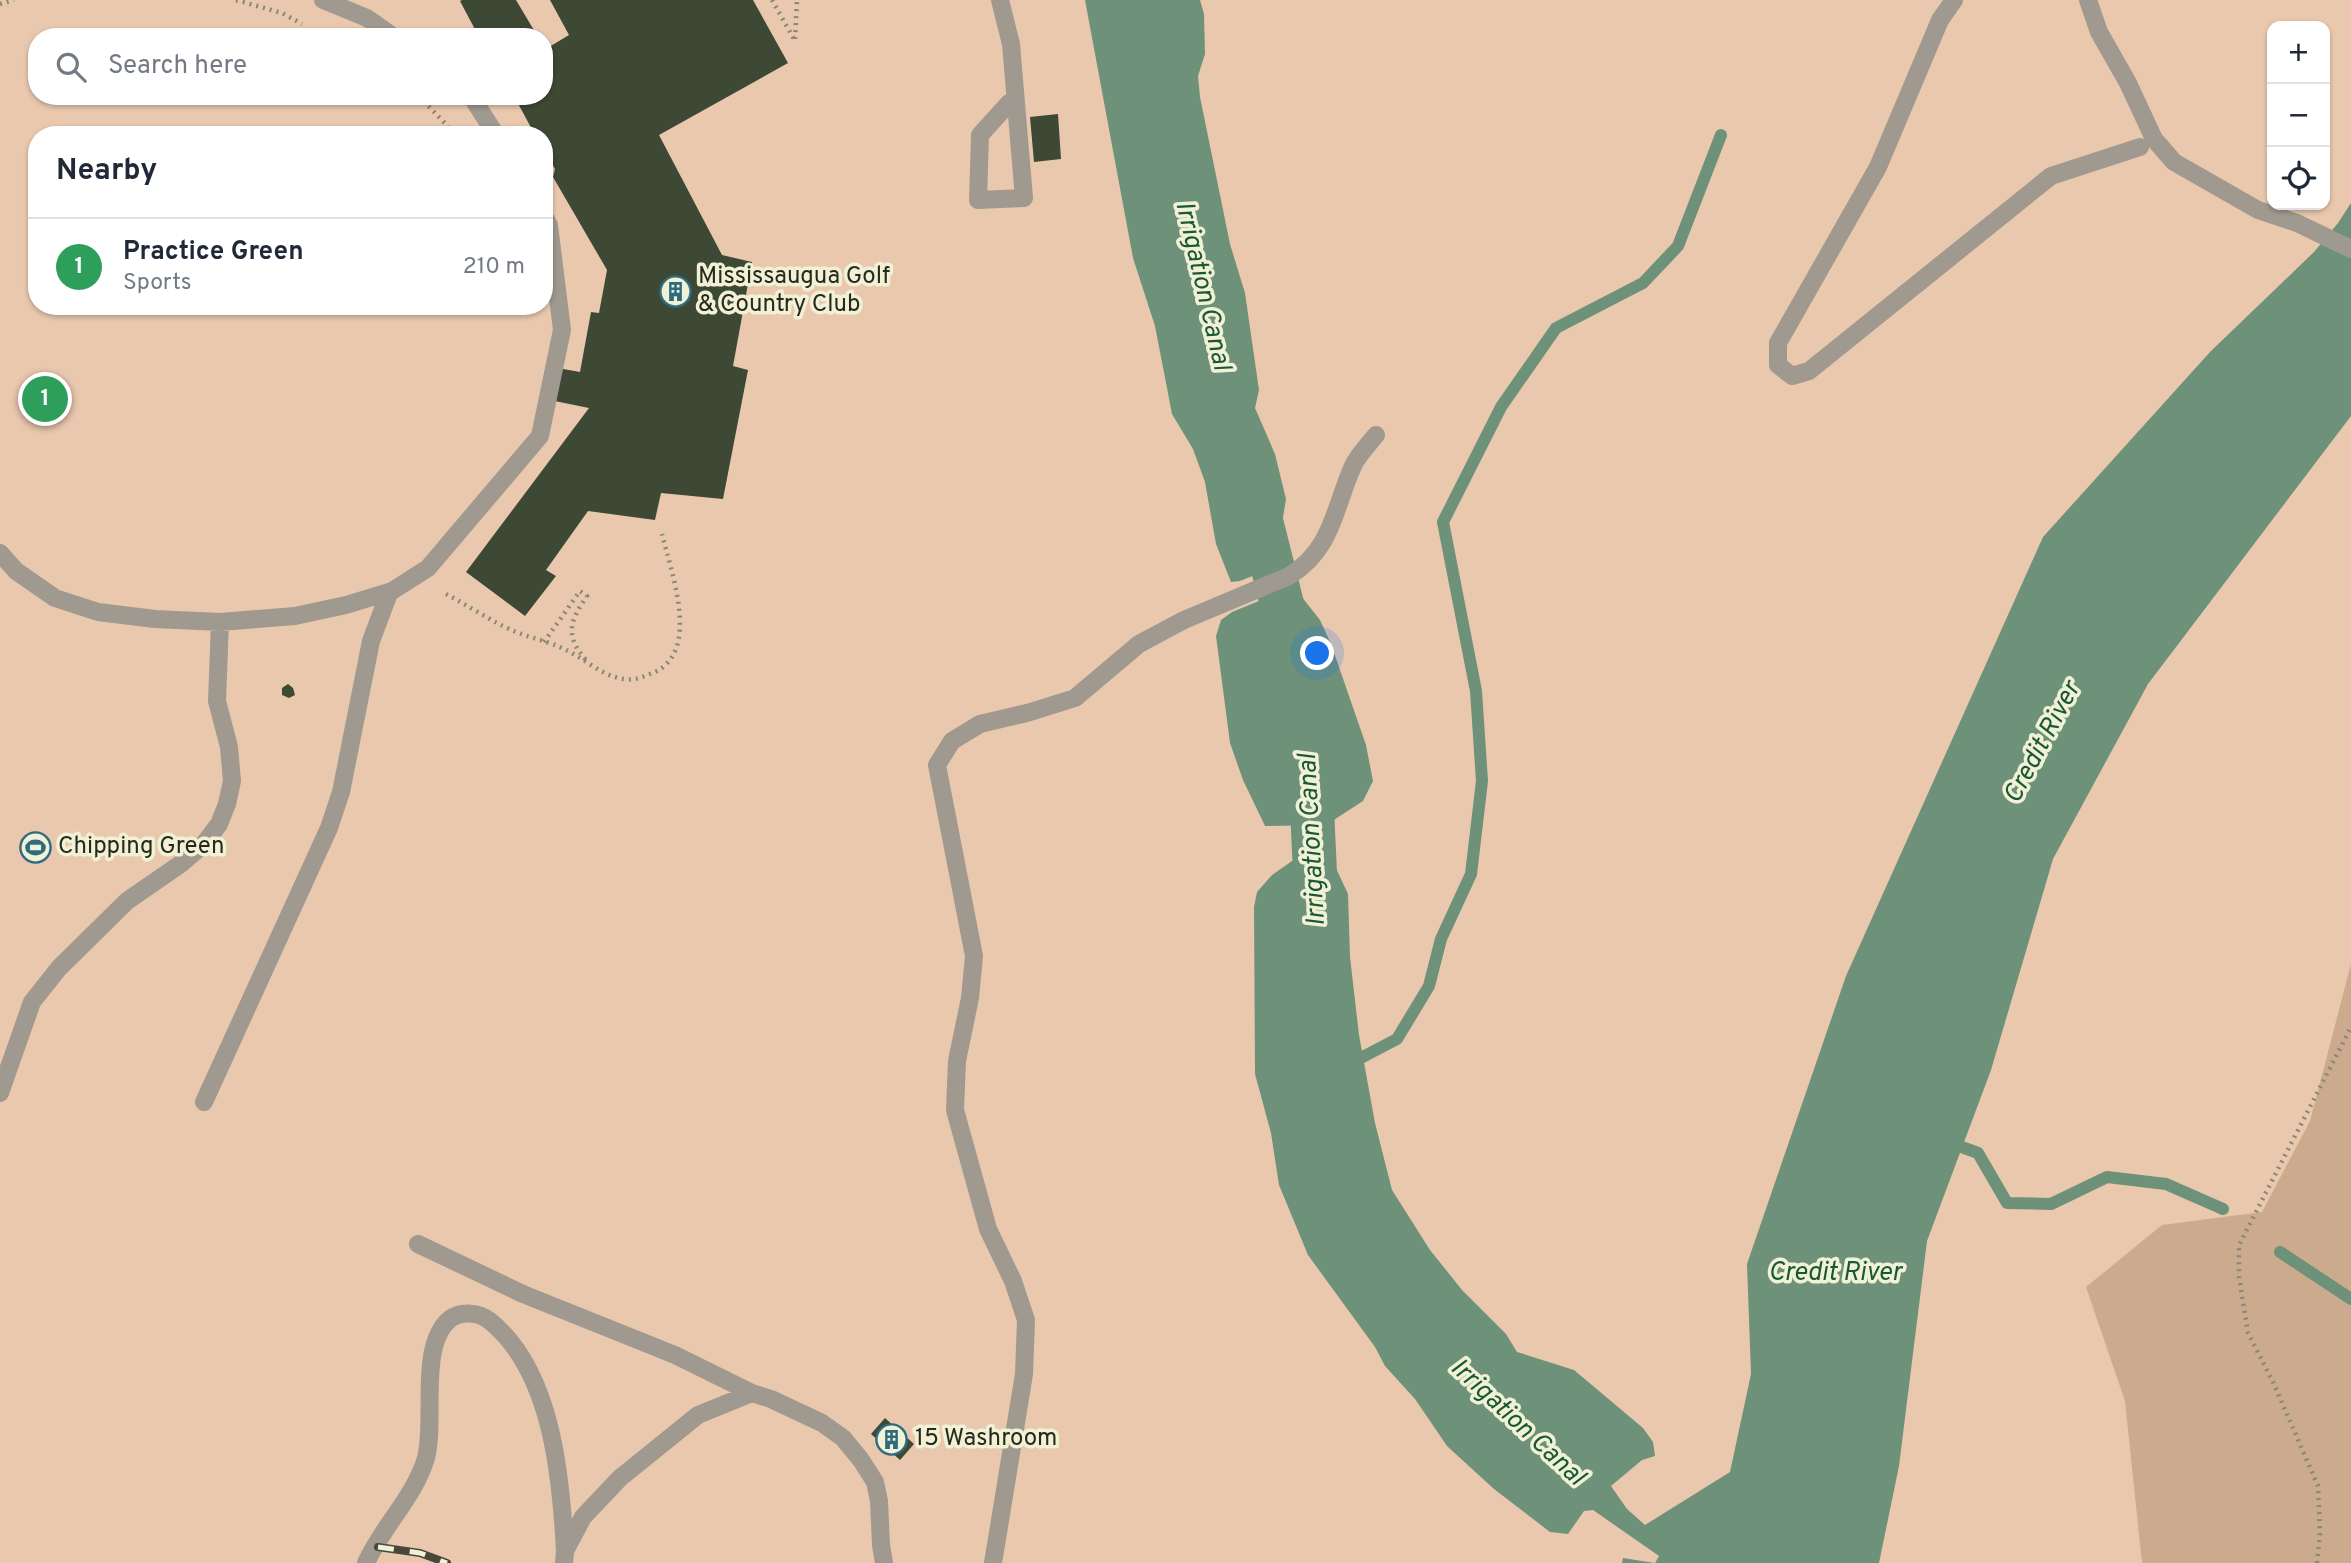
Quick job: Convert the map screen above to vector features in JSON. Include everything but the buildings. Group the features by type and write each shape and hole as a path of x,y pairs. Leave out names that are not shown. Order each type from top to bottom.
{"lane":[{"path":"323,0 367,18 381,28"},
{"path":"1000,0 1011,44 1024,198 978,200 980,135 1009,103"},
{"path":"1954,0 1940,20 1878,167 1778,343 1778,365 1792,376 1809,371 2051,176 2140,147"},
{"path":"2088,0 2099,32 2128,83 2154,139 2174,162 2258,210 2297,223 2351,249"},
{"path":"477,105 490,126"},
{"path":"0,553 16,571 55,598 98,612 155,619 220,622 295,616 388,593 428,568 540,436 562,330 553,257"},
{"path":"993,1563 1024,1374 1026,1320 1013,1281 988,1229 955,1110 957,1061 970,998 974,956 937,765 952,741 980,724 1074,698 1139,644 1184,620 1302,568 1315,555 1331,529 1354,464 1376,435"},
{"path":"204,1102 328,828 341,792 371,641 388,593"},
{"path":"0,1093 32,1002 59,968 127,901 182,863 204,844 219,824 232,781 229,747 217,701 220,622"},
{"path":"418,1244 523,1294 675,1355 752,1394 771,1399 822,1423 843,1438 874,1482 879,1500 884,1563"},
{"path":"366,1563 376,1541 417,1479 426,1457 431,1420 430,1378 433,1353 438,1336 450,1320 465,1313 484,1317 503,1331 517,1350 540,1395 557,1468 562,1502 564,1557"},
{"path":"564,1557 583,1517 620,1478 698,1415 752,1394"}],"path":[{"path":"0,4 14,0"},
{"path":"236,0 282,13 305,25"},
{"path":"772,0 795,41 797,0"},
{"path":"428,105 447,126"},
{"path":"409,580 431,586 514,631 563,648 606,674 625,680 643,678 661,669 674,656 680,635 679,616 662,534"},
{"path":"544,642 580,591 587,596 573,620 571,634 578,651 589,664"},
{"path":"2316,1563 2320,1534 2318,1486 2273,1382 2248,1333 2238,1277 2239,1245 2351,1027"}],"shaded area":[{"name":"Mississaugua Golf & Country Club","path":"0,0 2351,0 2351,1563 0,1563"},
{"path":"2351,964 2351,1563 2142,1563 2125,1401 2086,1287 2162,1225 2262,1212 2310,1121"}],"water":[{"path":"1085,0 1200,0 1204,14 1205,54 1198,76 1200,97 1230,244 1245,293 1259,390 1255,408 1275,454 1286,499 1279,542 1280,565 1240,581 1231,582 1216,544 1205,482 1193,449 1172,414 1155,326 1133,258"},
{"name":"Credit River","path":"2351,203 2351,416 2148,684 2053,859 1991,1070 1927,1241 1899,1466 1879,1563 1655,1563 1659,1556 1593,1510 1584,1511 1568,1534 1550,1532 1494,1489 1447,1446 1415,1399 1385,1366 1375,1347 1308,1255 1279,1185 1271,1133 1255,1074 1254,907 1257,892 1272,875 1295,859 1318,857 1335,866 1348,894 1350,957 1359,1035 1375,1123 1392,1190 1430,1250 1462,1290 1506,1334 1517,1352 1574,1370 1643,1428 1653,1442 1655,1456 1642,1460 1611,1486 1627,1509 1645,1525 1730,1472 1751,1374 1747,1264 1846,976 2043,537 2210,352 2314,252"},
{"path":"1294,587 1320,620 1331,644 1366,745 1373,781 1363,801 1326,825 1265,826 1243,780 1230,743 1216,636 1221,620 1232,612"},
{"path":"1623,1558 1655,1563 1622,1563"}],"waterway":[{"path":"1352,1066 1355,1061 1397,1039 1429,986 1441,939 1471,874 1482,781 1476,691 1443,522 1501,407 1556,328 1643,283 1678,246 1721,135"},
{"name":"Irrigation Canal","path":"1258,509 1294,652"},
{"name":"Irrigation Canal","path":"1310,766 1317,916"},
{"path":"1948,1142 1978,1153 2007,1203 2051,1204 2107,1177 2166,1184 2223,1209"},
{"path":"2280,1252 2351,1299"}],"railway":[{"path":"378,1547 420,1553 447,1563"}],"place":[{"name":"Mississaugua Golf & Country Club","path":"675,291"},
{"name":"Practice Green","path":"45,399"},
{"name":"Chipping Green","path":"35,847"},
{"name":"15 Washroom","path":"892,1439"}]}
